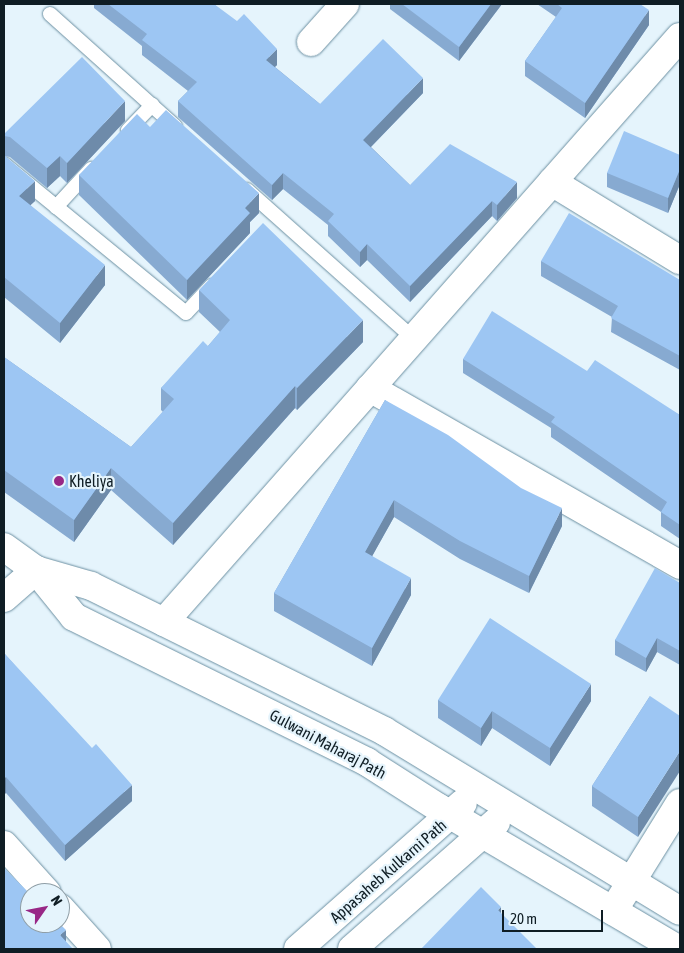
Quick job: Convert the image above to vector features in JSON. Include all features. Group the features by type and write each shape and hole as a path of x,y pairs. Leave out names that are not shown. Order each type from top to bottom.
{"street":[{"path":"311,42 345,4"},
{"path":"164,622 680,37"},
{"path":"552,182 680,260"},
{"path":"370,388 680,566"},
{"name":"Gulwani Maharaj Path","path":"4,546 36,570 74,617 367,762 452,816 677,949"},
{"path":"4,598 36,570"},
{"name":"Gulwani Maharaj Path","path":"36,570 91,586 384,731 476,789 680,911"},
{"name":"Appasaheb Kulkarni Path","path":"298,949 452,816 476,789"},
{"path":"613,911 680,804"},
{"path":"352,949 484,835 508,808"},
{"path":"4,845 38,883"},
{"path":"70,919 97,949"}],"lane":[{"path":"50,14 189,138"},
{"path":"118,141 152,105"},
{"path":"56,207 104,156"},
{"path":"4,164 186,313 219,279"},
{"path":"233,177 414,339"},
{"path":"264,231 277,217"}],"building":[{"path":"108,4 214,4 237,21 244,14 277,49 266,60 320,104 383,39 423,78 363,140 410,185 450,144 517,182 497,205 492,201 410,286 367,244 360,252 328,221 334,214 283,173 272,185 178,101 197,82 142,40 147,34"},
{"path":"402,4 491,4 459,47"},
{"path":"557,4 640,4 649,10 585,103 525,61 562,8"},
{"path":"82,57 125,101 67,163 60,156 47,168 10,137 4,136 4,134"},
{"path":"166,110 259,193 245,208 250,213 187,280 79,175 137,114 150,127"},
{"path":"624,131 680,155 680,169 668,198 607,173"},
{"path":"4,155 35,181 19,196 105,265 60,323 4,277"},
{"path":"569,213 680,280 680,356 611,318 618,306 541,261"},
{"path":"263,223 363,320 297,388 295,386 173,523 111,468 74,520 4,470 4,357 131,447 174,399 161,388 203,341 208,346 230,320 199,290"},
{"path":"492,311 587,371 595,360 680,415 680,525 661,512 667,502 551,422 555,417 463,359"},
{"path":"385,400 448,435 521,488 562,508 529,576 460,541 394,500 365,552 411,578 372,648 274,593"},
{"path":"655,568 680,583 680,651 657,638 646,658 615,640"},
{"path":"490,618 591,684 550,748 492,711 481,728 438,700"},
{"path":"4,653 92,748 96,744 132,785 65,845 6,777 4,778"},
{"path":"650,696 680,716 680,751 638,817 592,786"},
{"path":"4,868 20,884 20,933 62,933 60,935 73,949 4,949"},
{"path":"481,887 501,907 498,910 537,949 421,949"}],"place":[{"name":"Kheliya","path":"59,481"}]}
